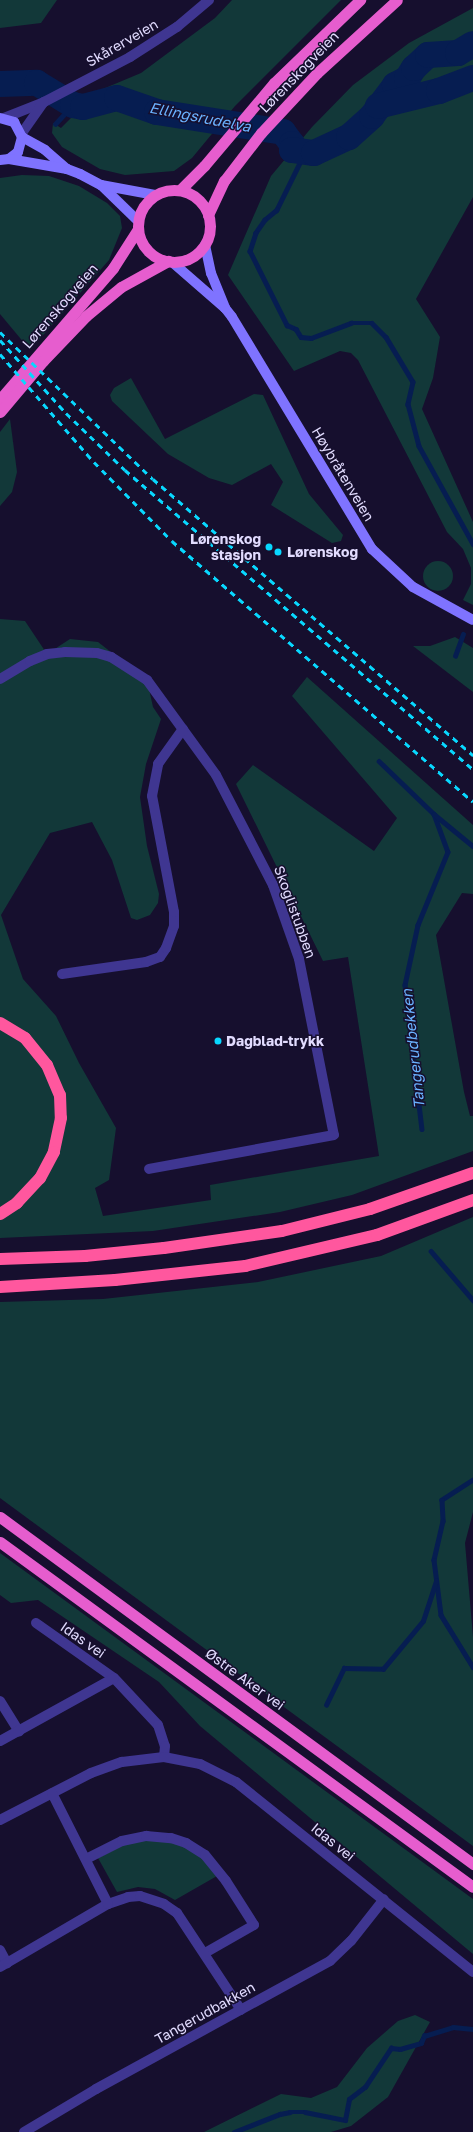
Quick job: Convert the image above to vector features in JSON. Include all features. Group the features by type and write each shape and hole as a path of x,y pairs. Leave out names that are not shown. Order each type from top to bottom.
{"highway":[{"name":"Lørenskogveien","path":"180,190 297,59 360,0"},
{"name":"Lørenskogveien","path":"208,215 224,181 246,151 275,117 337,53 396,0"},
{"path":"180,190 194,196 208,215 210,230 205,244 191,258 170,261 148,250 138,225 144,206 155,196 163,192 180,190"},
{"name":"Lørenskogveien","path":"0,399 113,268 138,225"},
{"name":"Lørenskogveien","path":"0,412 43,361 86,316 121,287 170,261"},
{"path":"0,1023 25,1038 47,1065 60,1095 62,1118 54,1152 40,1178 17,1202 0,1214"},
{"path":"0,1259 85,1256 164,1248 282,1231 370,1209 473,1173"},
{"path":"0,1287 122,1280 246,1266 377,1235 473,1200"},
{"name":"Østre Aker vei","path":"0,1517 473,1864"},
{"path":"0,1542 473,1887"}],"main road":[{"path":"2,118 14,122 22,135 45,150 68,169 102,185 155,196"},
{"path":"4,159 18,152 22,135"},
{"path":"4,159 68,169"},
{"path":"102,185 138,225"},
{"name":"Høybråtenveien","path":"205,244 212,273 225,308 372,550 407,583 473,620"},
{"name":"Høybråtenveien","path":"170,261 225,308"}],"street":[{"name":"Skårerveien","path":"2,118 46,101 143,50 210,0"},
{"name":"Skårerveien","path":"22,135 46,101"},
{"name":"Skoglistubben","path":"0,680 16,668 47,654 97,652 117,660 148,680 216,775 273,885 299,960 334,1135 149,1169"},
{"path":"62,974 146,962 160,957 166,948 174,926 174,912 152,796 158,764 183,729"},
{"name":"Idas vei","path":"36,1624 114,1678 158,1724 165,1746 164,1757"},
{"path":"0,1741 114,1678"},
{"path":"0,1702 19,1730"},
{"name":"Idas vei","path":"0,1820 91,1773 122,1762 164,1757 200,1764 236,1782 384,1899 473,1972"},
{"path":"52,1793 108,1904"},
{"path":"86,1859 122,1841 146,1836 172,1838 186,1843 205,1856 226,1881 254,1925 205,1953"},
{"path":"0,1950 3,1965 108,1904 128,1897 140,1896 164,1904 176,1913 205,1953 241,2010"},
{"name":"Tangerudbakken","path":"24,2132 96,2089 330,1961 351,1942 384,1899"}],"green space":[{"path":"0,0 57,0 41,23 0,28"},
{"path":"232,0 341,0 235,106 192,158 174,171 125,175 100,169 62,147 52,133 53,123 61,128 98,91 141,73 215,18"},
{"path":"473,8 473,197 416,299 440,337 433,378 422,409 473,522 473,605 463,600 471,584 471,568 463,549 447,532 358,360 351,353 340,351 294,371 228,275 271,176 312,127 353,85 409,43"},
{"path":"22,175 49,176 79,186 107,203 120,216 122,228 109,260 30,350 0,314 0,178"},
{"path":"131,378 165,439 254,394 263,395 309,494 343,535 341,541 332,543 271,505 283,482 271,464 232,485 209,478 168,454 112,401 110,395 114,388"},
{"path":"10,419 17,472 12,492 0,506 0,432"},
{"path":"438,561 449,565 453,576 449,587 438,591 427,587 423,576 427,565"},
{"path":"0,619 25,621 47,654 70,639 98,642 147,680 153,707 161,719 146,764 140,797 147,846 159,894 158,903 150,915 137,920 131,918 112,860 92,822 50,833 1,915 23,979 56,1016 79,1063 116,1128 109,1180 95,1188 103,1216 211,1200 210,1185 379,1156 348,957 323,961 236,784 253,765 374,851 397,818 292,696 307,677 473,825 473,894 462,893 436,935 464,1092 470,1116 473,1116 473,1151 352,1195 280,1212 153,1231 0,1238"},
{"path":"455,637 473,648 473,692 413,646 430,646"},
{"path":"473,1217 473,1512 465,1543 473,1637 473,1846 0,1498 0,1302 103,1299 258,1282 381,1256"},
{"path":"0,1553 473,1899 473,1954 200,1726 159,1682 38,1600 11,1603 0,1595"},
{"path":"147,1839 172,1842 186,1847 202,1858 217,1876 175,1900 155,1889 138,1887 117,1892 98,1858 123,1845"},
{"path":"415,2015 430,2022 388,2097 351,2126 331,2132 204,2132 281,2094 311,2098 337,2087 367,2048 398,2021"}],"waterway":[{"name":"Ellingsrudelva","path":"0,84 37,83 73,105 83,107 117,98 157,112 283,132 292,144 292,150 314,153 349,137 372,116 395,85 407,79 414,68 428,55 458,53 473,44"},
{"name":"Ellingsrudelva","path":"378,106 439,91 473,78"},
{"path":"55,124 73,105"},
{"name":"Tangerudbekken","path":"305,153 277,210 265,220 256,233 250,251 287,325 296,329 301,337 311,338 351,323 372,323 386,337 413,382 408,404 419,446 473,544"},
{"name":"Tangerudbekken","path":"455,656 463,634"},
{"name":"Tangerudbekken","path":"379,761 434,814 448,852 418,925 405,985 422,1129"},
{"path":"434,814 473,846"},
{"name":"Tangerudbekken","path":"431,1251 473,1300"},
{"name":"Tangerudbekken","path":"473,1480 442,1500 443,1521 434,1560 441,1615 473,1667"},
{"path":"326,1705 344,1668 383,1669 423,1621 436,1581"},
{"name":"Tangerudbekken","path":"234,2132 280,2114 290,2112 305,2112 345,2120 349,2099 365,2087 391,2048 400,2049 421,2043 424,2036 453,2027 473,2029"}],"railway":[{"path":"0,332 153,479 473,755"},
{"path":"0,340 66,413 125,470 473,769"},
{"path":"0,354 94,462 172,541 473,802"}],"place":[{"name":"Lørenskog stasjon","path":"269,547"},
{"name":"Lørenskog","path":"278,552"},
{"name":"Dagblad-trykk","path":"218,1041"}]}
